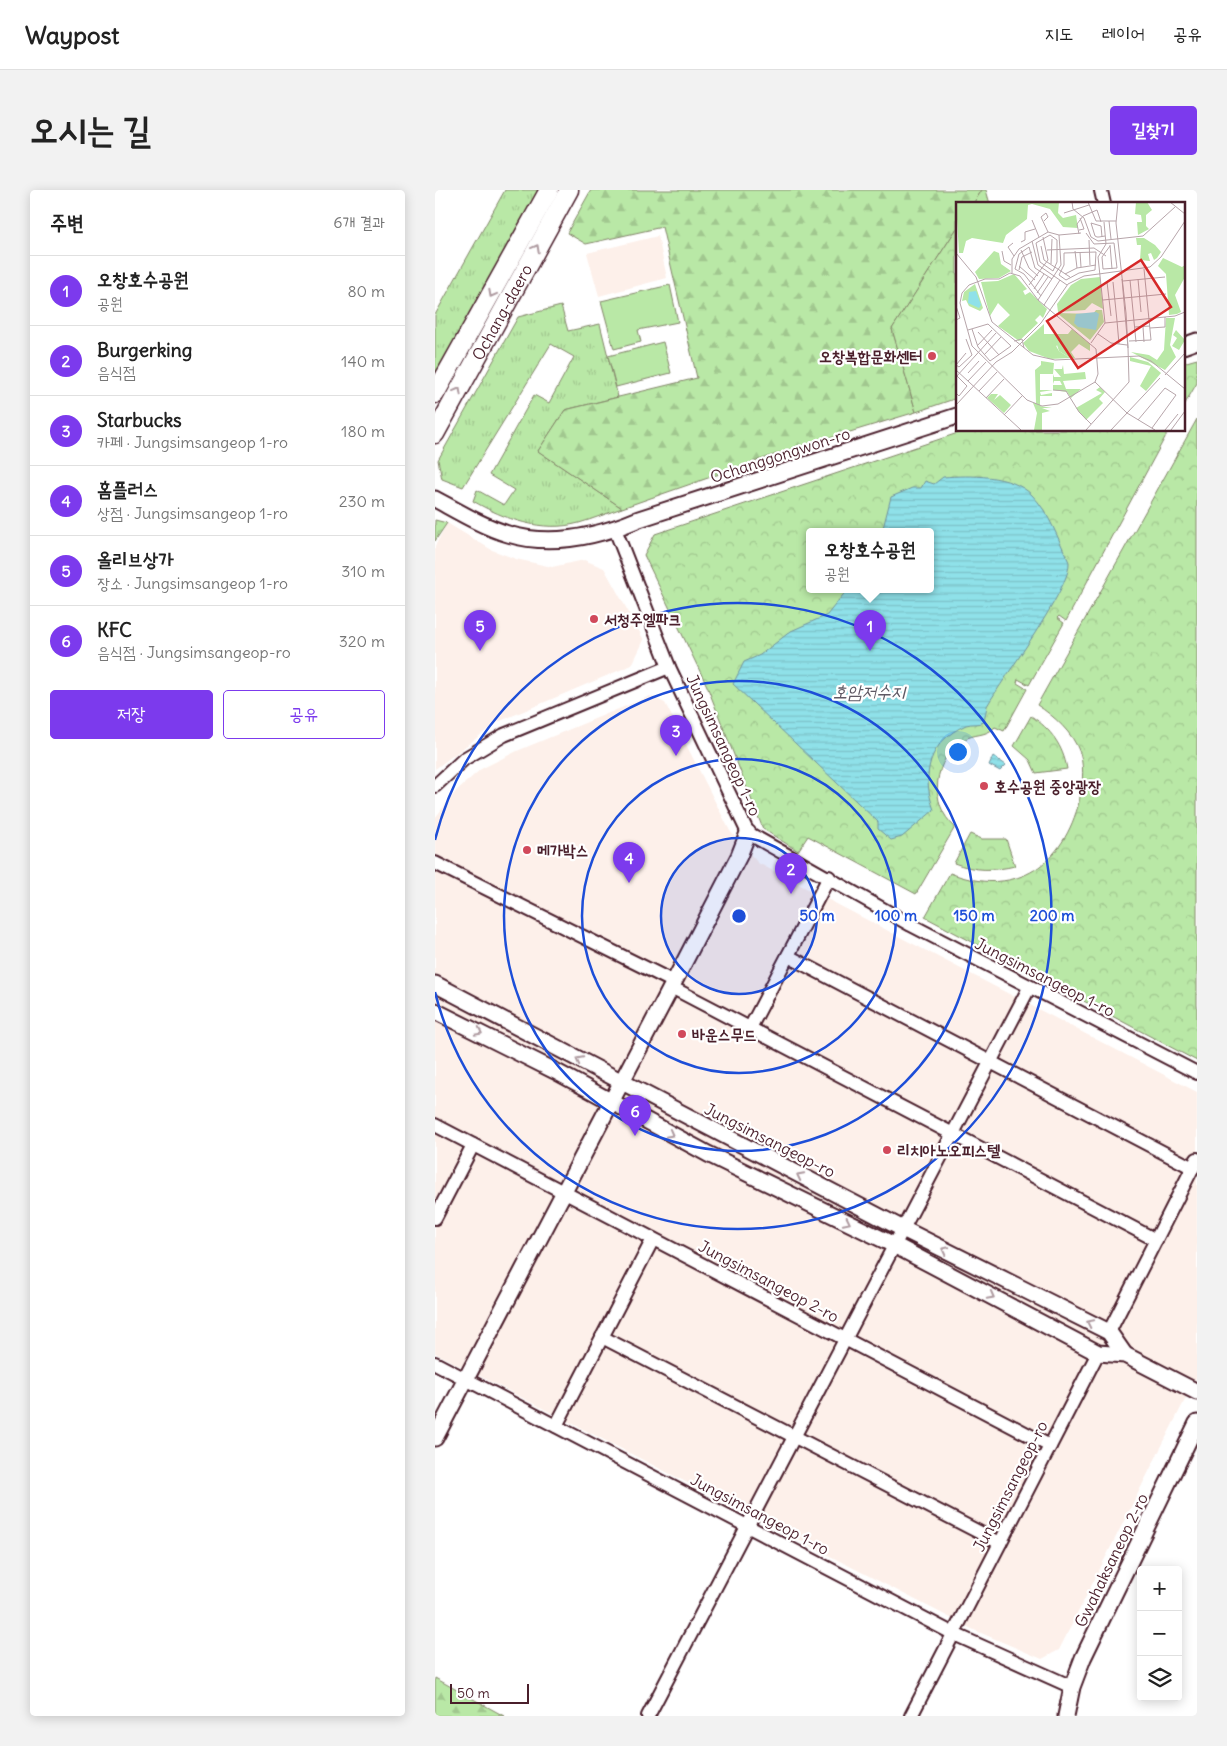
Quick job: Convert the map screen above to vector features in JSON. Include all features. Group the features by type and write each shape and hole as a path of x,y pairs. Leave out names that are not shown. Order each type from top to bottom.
{"main road":[{"name":"Ochang-daero","path":"435,394 549,190"},
{"name":"Ochang-daero","path":"435,434 569,190"}],"street":[{"path":"1185,345 1197,341"},
{"name":"Ochanggongwon-ro","path":"435,499 492,528 527,538 567,538 615,529 639,519 956,416"},
{"path":"615,529 669,668"},
{"name":"Jungsimsangeop 1-ro","path":"435,786 464,759 504,736 669,668 748,832 911,925 1029,988 1197,1073"},
{"path":"435,1438 622,1083 739,856 748,832"},
{"path":"435,863 672,985 750,1028 1156,1240"},
{"path":"750,1028 829,878"},
{"path":"788,956 990,1062 1195,1164 1109,1332"},
{"name":"Jungsimsangeop-ro","path":"435,984 903,1229 1109,1332 1125,1354"},
{"path":"647,1716 1029,988"},
{"name":"Jungsimsangeop-ro","path":"435,1010 708,1154 894,1245 1098,1353 1125,1354 1197,1392"},
{"name":"Jungsimsangeop 2-ro","path":"435,1125 1050,1446"},
{"path":"435,1218 473,1145"},
{"path":"556,1426 653,1239"},
{"path":"602,1337 1000,1543"},
{"name":"Jungsimsangeop-ro","path":"911,1716 1098,1353"},
{"name":"Jungsimsangeop 1-ro","path":"435,1363 954,1634 1072,1687"},
{"name":"Gwahaksaneop 2-ro","path":"1066,1716 1072,1687 1106,1609 1197,1423"}],"shaded area":[{"path":"658,236 667,278 599,296 587,253"},
{"path":"447,523 492,550 516,559 552,567 584,560 604,568 644,640 632,665 498,722 435,769 435,546"},
{"path":"650,696 665,703 730,831 758,863 1197,1092 1197,1376 1059,1650 1042,1659 974,1630 435,1353 435,818 457,790 481,769 517,751"}],"green space":[{"path":"505,190 549,190 435,393 435,315"},
{"path":"591,190 982,190 974,202 956,202 956,230 892,329 916,412 774,455 622,508 538,451 565,410 697,378 662,227 586,244 567,233"},
{"path":"982,190 986,190 989,202 974,202"},
{"path":"956,230 956,398 916,412 892,329"},
{"path":"670,285 678,322 638,330 641,342 614,349 601,301"},
{"path":"561,306 568,331 600,324 618,397 565,410 538,451 622,508 565,526 537,525 510,519 473,501 477,490 504,505 514,490 489,475 534,395 549,403 574,357 551,344 463,487 442,479 438,460 518,317"},
{"path":"663,342 671,373 616,387 608,356"},
{"path":"1197,359 1197,383 1185,404 1185,362"},
{"path":"1197,419 1197,1061 925,917 950,873 973,880 994,882 1013,879 1031,872 1046,861 1059,846 1070,828 1078,806 1082,786 1083,773 1080,753 1073,739 1062,726 1037,705"},
{"path":"964,431 1168,431 1066,621 1059,616 1057,618 1064,623 1029,685 1018,679 1017,683 1027,689 1004,731 995,727 988,732 964,740 954,748 940,769 938,794 941,806 946,817 955,827 916,894 808,836 798,851 763,829 707,686 644,555 655,534"},
{"path":"435,520 447,523 435,541"},
{"path":"1031,716 1045,727 1055,739 1063,753 1067,769 1036,773 1030,760 1014,746"},
{"path":"970,834 982,839 1006,839 1015,866 984,869 969,868 954,863"},
{"path":"435,1678 504,1716 435,1716"}],"water":[{"name":"호암저수지","path":"977,476 1002,480 1023,488 1032,495 1044,510 1069,562 1067,574 1060,591 987,706 984,722 966,725 953,732 943,740 936,750 928,772 930,797 934,810 902,837 891,840 878,829 878,822 733,684 744,662 760,655 791,631 827,615 845,593 934,593 934,528 883,528 891,497 912,488 921,488 925,481 934,484 943,477"},
{"path":"993,756 1006,765 1000,771 989,765"}],"place":[{"name":"오창복합문화센터","path":"932,356"},
{"name":"서청주엘파크","path":"594,619"},
{"name":"올리브상가","path":"480,651"},
{"name":"오창호수공원","path":"870,651"},
{"name":"Starbucks","path":"676,756"},
{"name":"호수공원 중앙광장","path":"984,786"},
{"name":"메가박스","path":"527,850"},
{"name":"홈플러스","path":"629,883"},
{"name":"Burgerking","path":"791,894"},
{"name":"바운스무드","path":"682,1034"},
{"name":"KFC","path":"635,1136"},
{"name":"리치아노오피스텔","path":"887,1150"}]}
